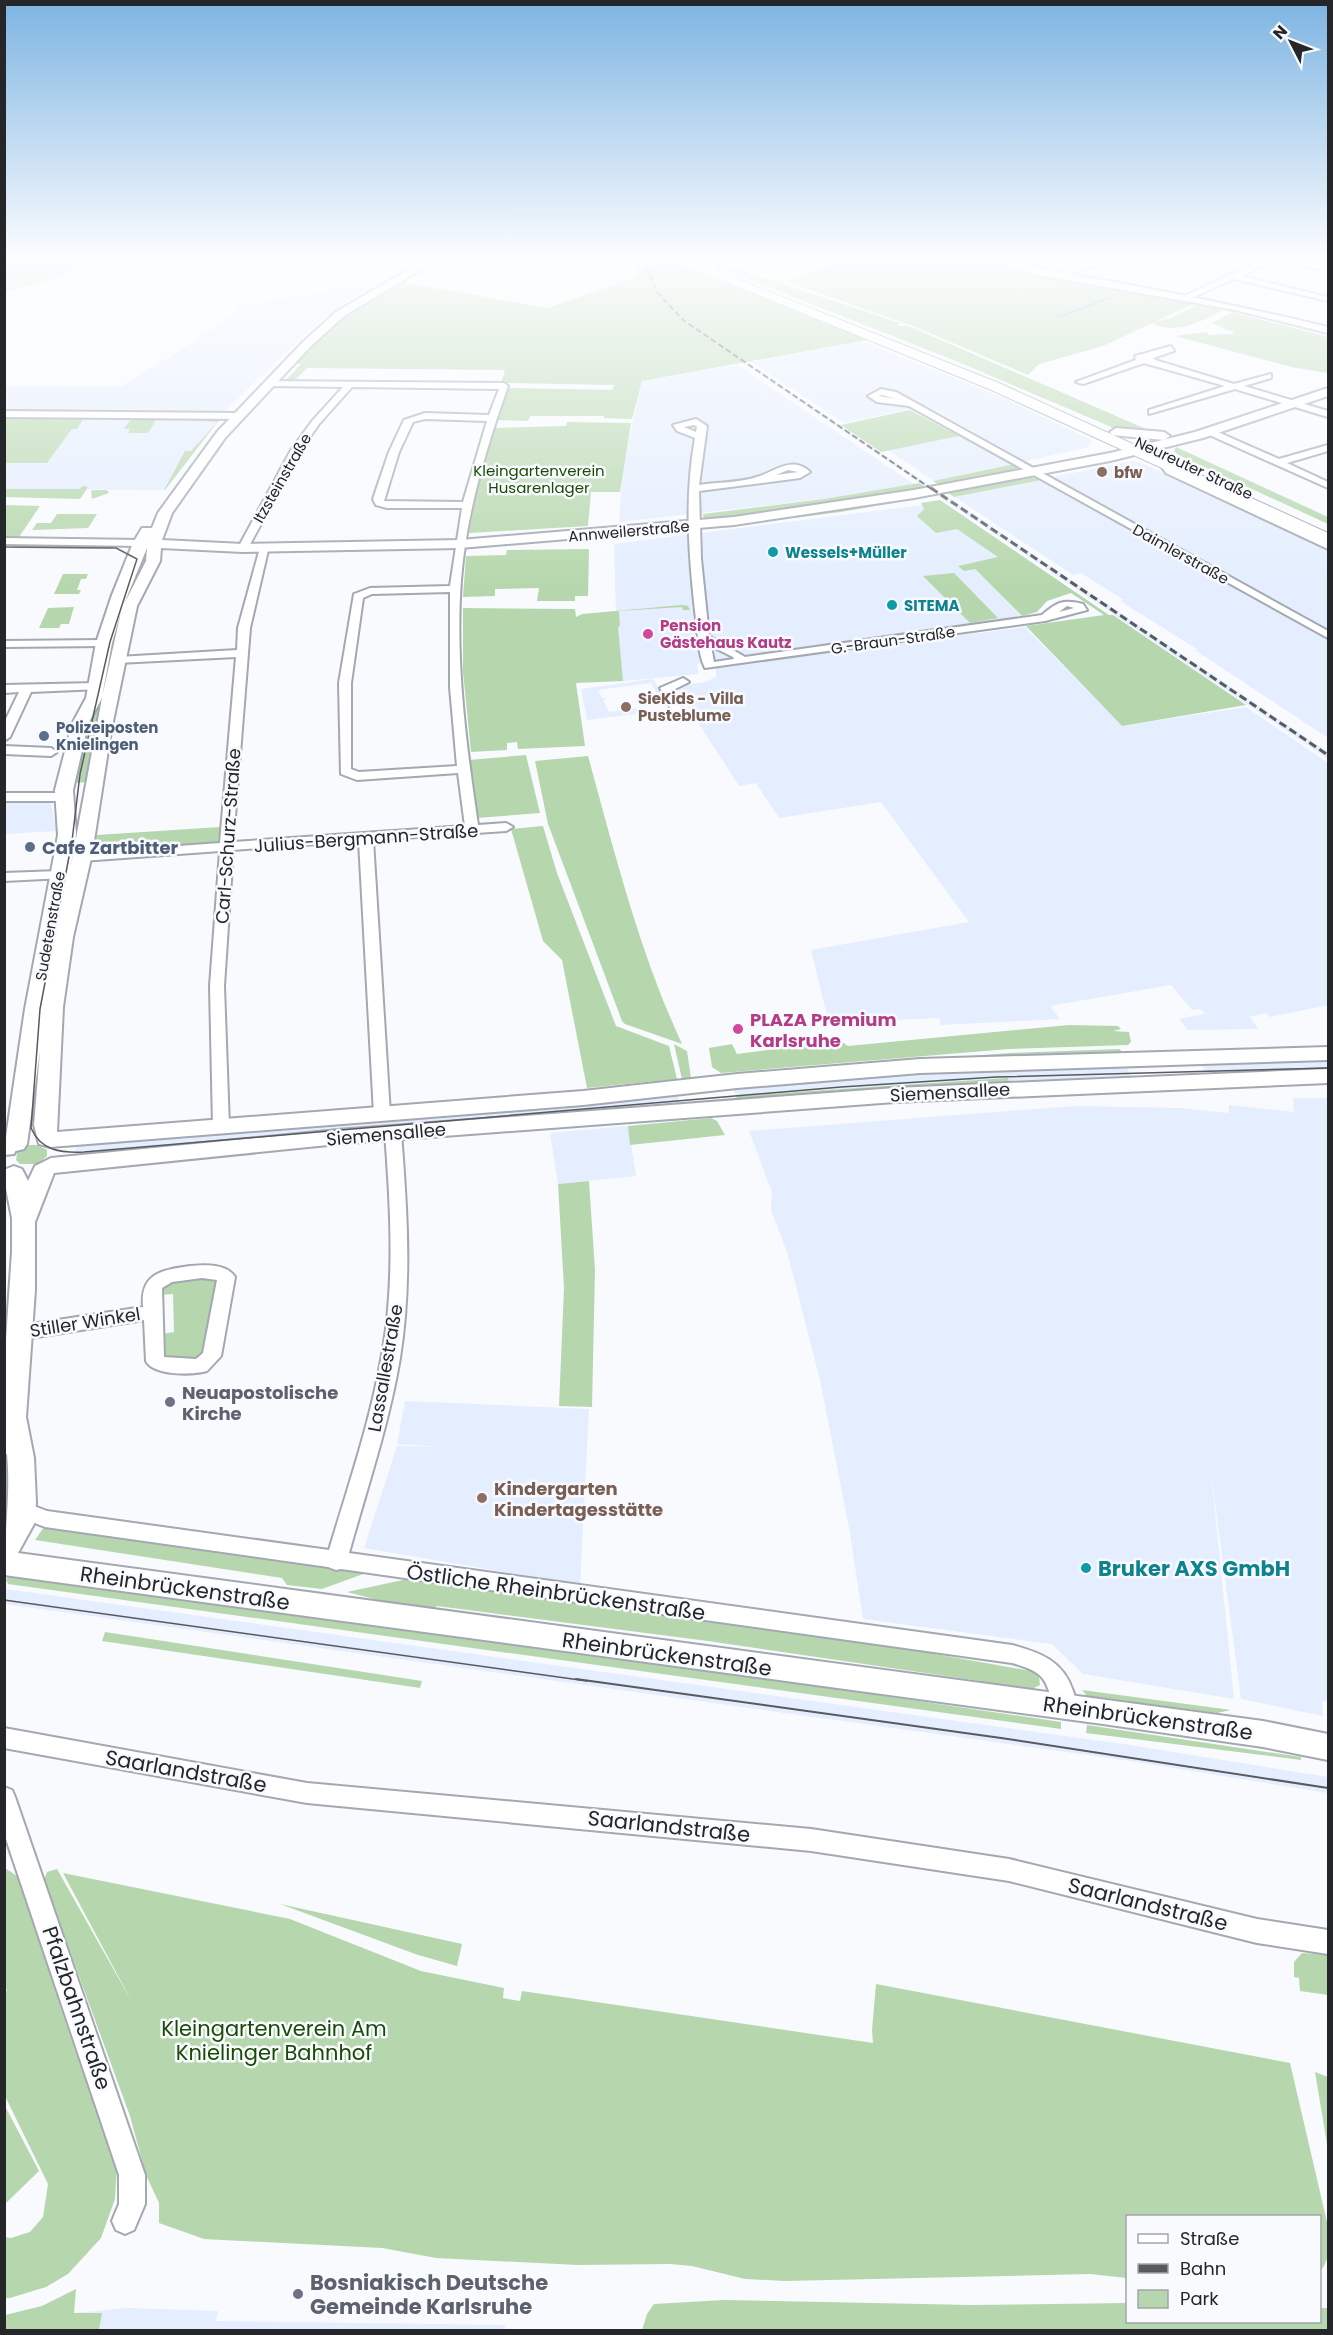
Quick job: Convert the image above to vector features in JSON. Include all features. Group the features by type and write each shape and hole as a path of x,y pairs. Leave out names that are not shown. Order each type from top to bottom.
{"main road":[{"name":"Sudetenstraße","path":"25,1223 20,1187 9,1157 67,830 63,796 80,724 90,707 96,687 104,643 119,595 165,513 199,464 238,416 284,368"},
{"name":"Neureuter Straße","path":"949,368 1100,433 1140,447"},
{"name":"Neureuter Straße","path":"966,368 1116,432 1140,447 1329,539"},
{"path":"1116,432 1177,438 1298,404 1329,392"},
{"path":"1100,433 1107,447 1105,455 1168,461 1167,447 1177,438"},
{"name":"Annweilerstraße","path":"146,548 460,544 695,525 826,509 1033,472 1177,438"},
{"name":"Neureuter Straße","path":"1168,461 1329,530"},
{"name":"Sudetenstraße","path":"4,1445 13,1417 18,1333 13,1290 25,1223 47,1169 60,1152 59,1146 49,1139 45,1125 53,1007 63,937 82,857 92,795 130,606 145,581 153,561 146,548"},
{"path":"63,796 92,795"},
{"name":"Siemensallee","path":"1329,1054 1159,1057 920,1066 708,1084 582,1098 388,1123 95,1160 47,1169 29,1175 9,1157 30,1139 221,1127 388,1123 720,1108 953,1091 1329,1076"},
{"path":"1159,1057 1180,1081"},
{"path":"708,1084 720,1108"},
{"name":"Sudetenstraße","path":"4,1553 20,1523 21,1509 19,1437 13,1417"},
{"name":"Rheinbrückenstraße","path":"4,1563 1263,1734 1329,1747"}],"street":[{"path":"1080,382 1123,368"},
{"path":"1175,368 1329,414"},
{"path":"1152,412 1241,387 1269,376"},
{"path":"269,383 504,386 492,418 467,506 460,544 456,589 454,674 472,830"},
{"name":"Itzsteinstraße","path":"243,548 296,450 316,422 350,384"},
{"name":"Daimlerstraße","path":"911,404 1329,635"},
{"path":"4,414 238,416"},
{"path":"467,506 387,505 378,500 394,452 409,420 425,416 492,418"},
{"path":"1208,431 1329,485"},
{"name":"G.-Braun-Straße","path":"700,437 695,525 697,586 709,666 1045,618"},
{"path":"1280,462 1329,448"},
{"name":"Neureuter Straße","path":"1168,461 1169,471 1329,546"},
{"path":"696,488 757,481"},
{"path":"4,541 146,548"},
{"path":"4,552 146,548"},
{"name":"Carl-Schurz-Straße","path":"221,1127 217,986 226,848 247,611 265,548"},
{"path":"456,589 370,591 358,596 345,683 345,771 357,776 464,769"},
{"path":"704,638 737,655 742,662"},
{"path":"4,644 104,643"},
{"path":"118,660 242,653"},
{"path":"678,711 666,688 682,682"},
{"path":"4,689 96,687"},
{"path":"26,689 5,737 7,739 4,748 51,752"},
{"path":"4,797 63,796"},
{"name":"Julius-Bergmann-Straße","path":"82,857 506,827"},
{"name":"Lassallestraße","path":"336,1562 381,1410 395,1329 400,1228 388,1123 366,838"},
{"path":"4,877 59,875"},
{"name":"Stiller Winkel","path":"216,1271 226,1277 212,1356 200,1366 155,1362 153,1312 152,1290 154,1284 164,1276 216,1271"},
{"name":"Stiller Winkel","path":"18,1333 153,1312"},
{"name":"Östliche Rheinbrückenstraße","path":"21,1509 45,1519 336,1562 1012,1654 1039,1663 1056,1676 1061,1683 1065,1707"},
{"name":"Saarlandstraße","path":"4,1738 307,1792 812,1840 1008,1870 1257,1931 1329,1942"},
{"name":"Pfalzbahnstraße","path":"4,1797 132,2175 132,2204 125,2222"}],"shaded area":[{"path":"151,368 270,368 225,411 5,410 5,386 121,387"},
{"path":"719,368 741,368 914,484 823,499 619,522 623,465 642,381"},
{"path":"749,368 753,368 931,486 926,487"},
{"path":"760,368 929,368 1004,398 1091,440 1090,445 1085,448 934,481 888,450 975,432 926,406 844,423"},
{"path":"84,418 219,420 165,490 5,489 5,463 47,463 72,429 77,429"},
{"path":"1132,461 1142,463 1328,550 1328,738 1195,650 1197,649 1120,601 1124,600 1081,573 1073,575 955,497"},
{"path":"943,494 1328,752 1328,759 937,495"},
{"path":"922,505 999,557 959,566 975,569 1021,616 697,664 698,674 623,681 616,612 614,544"},
{"path":"1025,627 1122,726 1246,707 1328,763 1328,1005 1270,1017 1266,1013 1249,1017 1259,1029 1188,1030 1179,1019 1205,1014 1201,1009 1192,1010 1171,985 1050,1006 1060,1019 941,1025 939,1018 829,1023 811,950 969,922 881,802 779,818 756,783 739,786 679,693 679,686 705,682 716,677 716,667"},
{"path":"653,679 662,694 658,695 651,683 598,690 601,697 606,699 603,700 609,712 641,707 644,713 587,720 581,689"},
{"path":"5,801 51,802 56,831 5,834"},
{"path":"1328,1061 1328,1069 1205,1072 1202,1064"},
{"path":"1126,1063 1130,1076 1009,1082 1008,1078 736,1096 733,1089 843,1079"},
{"path":"678,1095 679,1102 73,1158 77,1144 277,1131"},
{"path":"1293,1098 1328,1098 1328,1702 1322,1701 1323,1716 1241,1699 1211,1472 1234,1699 1083,1674 1052,1644 863,1619 850,1533 820,1380 788,1255 771,1210 772,1192 749,1131 1075,1106 1179,1108 1229,1113 1229,1105 1294,1112"},
{"path":"628,1126 636,1176 558,1184 550,1133"},
{"name":"Kindergarten Kindertagesstätte","path":"405,1401 589,1409 580,1585 364,1548 397,1446 442,1447 397,1444"},
{"path":"5,1589 1130,1745 1328,1777 1328,1793 1130,1761 5,1604"},
{"path":"127,2308 218,2311 216,2321 505,2325 505,2330 5,2330 5,2327 74,2313"}],"green space":[{"path":"297,368 714,368 642,381 632,419 604,418 604,416 530,416 528,421 497,420 509,388 612,390 614,385 501,383 505,370 307,368 294,381 285,381"},
{"path":"972,368 1005,368 1153,432 1116,429"},
{"path":"1011,368 1035,368 1028,375"},
{"path":"1296,368 1328,368 1328,373"},
{"path":"910,410 959,436 881,452 841,425"},
{"path":"4,416 84,418 77,429 72,429 47,463 5,463"},
{"path":"132,418 164,419 156,420 148,433 128,433 130,429 124,429"},
{"path":"176,419 219,420 165,490 185,451 191,451 217,422"},
{"name":"Kleingartenverein Husarenlager","path":"567,422 631,423 620,492 591,492 588,526 469,533 477,490 494,428 566,426"},
{"path":"1176,447 1328,517 1328,524 1178,455 1174,451"},
{"path":"1014,464 1019,472 942,487 933,481"},
{"path":"1024,475 1041,480 954,497 945,491"},
{"path":"919,483 929,489 737,518 704,520 703,514 824,499"},
{"path":"83,486 88,487 80,499 5,497 5,489 79,489"},
{"path":"107,490 109,493 92,499 91,491"},
{"path":"927,495 841,512 706,529 706,526"},
{"path":"940,500 1246,705 1122,726 1026,626 1104,615 1071,593 1047,601 1037,612 1022,616 975,569 964,571 958,566 998,557 957,529 936,533 917,516 924,509 921,503"},
{"path":"5,505 40,506 19,537 5,537"},
{"path":"57,514 97,514 88,528 32,530 37,523 51,523"},
{"path":"21,544 115,545 112,549 11,548"},
{"path":"589,549 588,596 575,596 575,601 537,601 539,588 495,589 495,596 463,597 466,556 506,555 507,550"},
{"path":"136,560 147,560 100,729 96,729 95,733 85,731 111,629"},
{"path":"954,573 998,618 970,623 923,576"},
{"path":"63,574 88,574 86,579 81,579 77,590 81,590 79,594 54,594"},
{"path":"682,605 688,606 690,610 683,610 682,607 619,611 620,626 618,627 623,681 576,683 585,746 518,749 517,742 507,743 507,750 471,752 463,672 463,608 575,609 576,617 582,614"},
{"path":"74,607 69,624 61,624 59,628 39,628 48,608"},
{"path":"86,734 95,736 86,782 76,783"},
{"path":"526,755 540,813 477,818 469,760"},
{"path":"588,756 640,938 682,1044 622,1021 548,824 535,761"},
{"path":"543,826 557,873 616,1026 669,1046 677,1079 587,1088 562,960 543,941 511,829"},
{"path":"220,827 218,845 94,853 97,835"},
{"path":"1069,1025 1118,1026 1121,1029 1113,1031 1129,1032 1131,1042 1128,1045 1009,1049 721,1073 712,1067 709,1048 732,1044 737,1054 776,1049 776,1046 839,1040 848,1046"},
{"path":"674,1044 687,1051 691,1078 682,1079"},
{"path":"1119,1049 1124,1053 754,1073 1010,1053"},
{"path":"1008,1078 1009,1082 738,1102 736,1096"},
{"path":"711,1118 717,1121 725,1135 630,1145 628,1126"},
{"path":"29,1145 37,1145 47,1150 47,1156 38,1164 20,1164 16,1160 17,1153"},
{"path":"589,1181 595,1270 592,1407 559,1406 564,1288 558,1184"},
{"path":"209,1276 218,1280 206,1353 198,1360 174,1359 162,1355 162,1334 174,1332 173,1294 161,1295 162,1288 172,1281"},
{"path":"44,1527 366,1573 322,1589 287,1585 282,1578 35,1540"},
{"path":"8,1576 567,1649 1061,1722 1061,1729 8,1584 6,1580"},
{"path":"412,1578 789,1628 1031,1671 1039,1676 1040,1685 1022,1694 986,1689 980,1681 708,1641 437,1606 428,1613 347,1592"},
{"path":"105,1632 422,1681 420,1688 102,1641"},
{"path":"1082,1690 1231,1710 1217,1713 1087,1696"},
{"path":"1087,1725 1301,1757 1301,1760 1086,1733"},
{"path":"5,1868 17,1876 117,2167 115,2199 101,2238 68,2274 46,2287 10,2298 5,2298 4,2237 11,2238 30,2232 43,2217 48,2184 5,2096 4,1992 7,1991 4,1983"},
{"name":"Kleingartenverein Am Knielinger Bahnhof","path":"57,1869 132,2002 63,1873 290,1919 421,1971 504,1988 503,1998 520,2001 522,1991 873,2043 876,1984 1290,2063 1327,2222 1329,2248 1326,2261 1321,2270 1321,2215 1126,2215 1126,2278 1090,2274 785,2281 745,2279 692,2266 670,2264 578,2265 436,2258 382,2248 204,2239 159,2223 159,2203 146,2175 130,2116 44,1880 47,1872"},
{"path":"280,1904 462,1944 457,1966 418,1955"},
{"path":"1302,1953 1328,1955 1328,1995 1300,1991 1299,1978 1294,1977 1294,1962"},
{"path":"1315,2072 1328,2077 1328,2150"},
{"path":"5,2106 39,2171 4,2204"},
{"path":"76,2289 74,2313 102,2313 99,2329 5,2329 5,2315 42,2306"},
{"path":"724,2300 971,2305 1126,2303 1126,2323 1321,2323 1321,2308 1328,2308 1328,2330 642,2330 647,2314 654,2304"}],"tram line":[{"path":"4,547 116,548 137,559 110,642 80,774 72,841 40,1009 31,1128 40,1142 53,1149 84,1152 841,1087 996,1077 1328,1068"},
{"path":"4,1600 587,1681"},
{"path":"576,1679 1001,1738 1328,1788"}],"railway":[{"path":"754,368 933,490"},
{"path":"931,488 1328,755"}],"place":[{"name":"bfw","path":"1102,472"},
{"name":"Wessels+Müller","path":"773,552"},
{"name":"SITEMA","path":"892,605"},
{"name":"Pension Gästehaus Kautz","path":"648,634"},
{"name":"SieKids - Villa Pusteblume","path":"626,707"},
{"name":"Polizeiposten Knielingen","path":"44,736"},
{"name":"Cafe Zartbitter","path":"30,847"},
{"name":"PLAZA Premium Karlsruhe","path":"738,1029"},
{"name":"Neuapostolische Kirche","path":"170,1402"},
{"name":"Kindergarten Kindertagesstätte","path":"482,1498"},
{"name":"Bruker AXS GmbH","path":"1086,1568"},
{"name":"Bosniakisch Deutsche Gemeinde Karlsruhe","path":"298,2294"}]}
